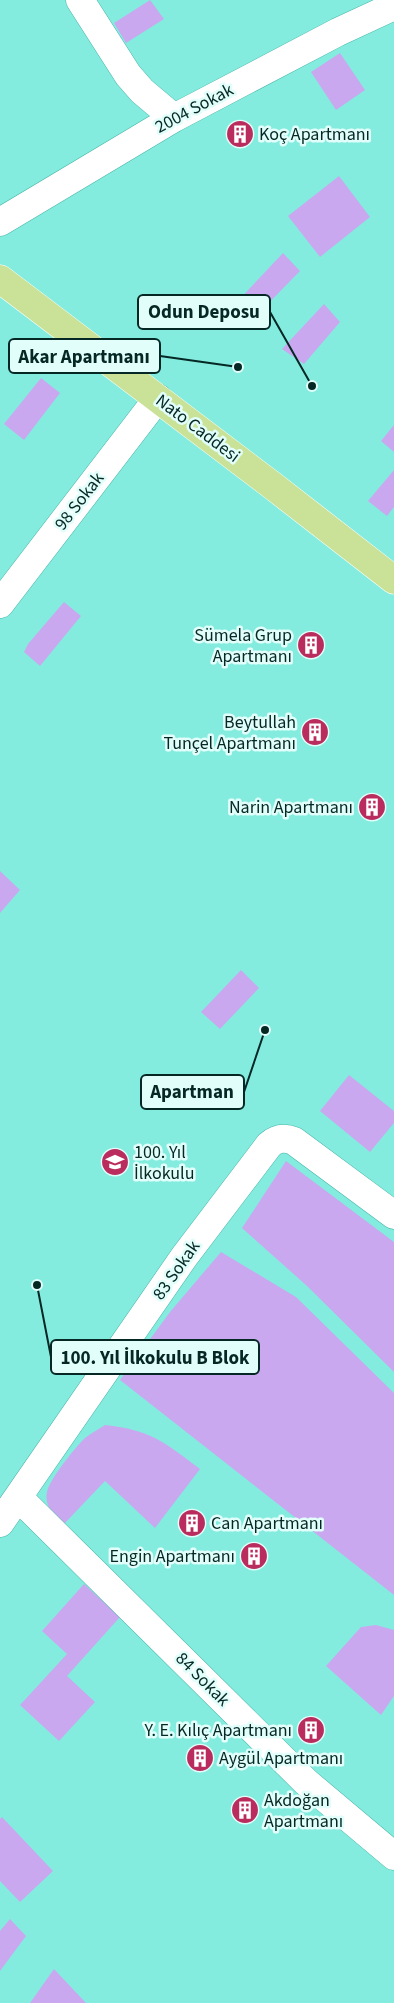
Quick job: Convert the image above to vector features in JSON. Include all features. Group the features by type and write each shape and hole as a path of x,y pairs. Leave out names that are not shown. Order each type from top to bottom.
{"main road":[{"name":"Nato Caddesi","path":"0,279 394,580"}],"street":[{"path":"80,0 128,74 142,91 174,118"},
{"name":"2004 Sokak","path":"0,222 174,118 338,32 394,6"},
{"name":"98 Sokak","path":"0,604 158,398"},
{"name":"83 Sokak","path":"0,1522 184,1257 274,1140 282,1138 294,1141 394,1216"},
{"name":"84 Sokak","path":"18,1497 306,1782 394,1856"}],"shaded area":[{"path":"150,0 164,19 126,43 114,23"},
{"path":"340,53 365,90 336,110 311,72"},
{"path":"339,176 370,217 320,257 288,216"},
{"path":"283,253 300,271 253,319 234,305"},
{"path":"324,304 340,322 304,364 282,349"},
{"path":"41,378 60,393 24,440 4,424"},
{"path":"394,425 394,452 381,441"},
{"path":"394,470 394,507 387,516 368,501"},
{"path":"64,602 81,616 40,666 24,652 28,644"},
{"path":"0,871 20,890 0,913"},
{"path":"241,970 259,988 220,1029 201,1012"},
{"path":"349,1075 394,1111 394,1123 370,1152 320,1111"},
{"path":"286,1161 394,1242 394,1372 307,1286 242,1228"},
{"path":"221,1252 296,1297 394,1393 394,1595 120,1380 170,1312"},
{"path":"105,1425 146,1434 176,1451 200,1469 155,1528 105,1481 64,1524 53,1514 48,1506 47,1492 58,1472 85,1438"},
{"path":"84,1584 120,1617 67,1676 95,1702 59,1741 20,1705 67,1654 42,1631"},
{"path":"376,1625 394,1630 394,1696 381,1715 326,1666 361,1627"},
{"path":"2,1817 53,1871 20,1902 0,1881 0,1819"},
{"path":"10,1919 26,1936 0,1971 0,1931"},
{"path":"54,1969 86,2003 30,2003"}],"place":[{"name":"Koç Apartmanı","path":"240,134"},
{"name":"Akar Apartmanı","path":"238,367"},
{"name":"Odun Deposu","path":"312,386"},
{"name":"Sümela Grup Apartmanı","path":"311,645"},
{"name":"Beytullah Tunçel Apartmanı","path":"315,732"},
{"name":"Narin Apartmanı","path":"372,807"},
{"name":"Apartman","path":"265,1030"},
{"name":"100. Yıl İlkokulu","path":"115,1162"},
{"name":"100. Yıl İlkokulu B Blok","path":"37,1285"},
{"name":"Can Apartmanı","path":"192,1523"},
{"name":"Engin Apartmanı","path":"254,1556"},
{"name":"Y. E. Kılıç Apartmanı","path":"311,1730"},
{"name":"Aygül Apartmanı","path":"200,1758"},
{"name":"Akdoğan Apartmanı","path":"245,1810"}]}
